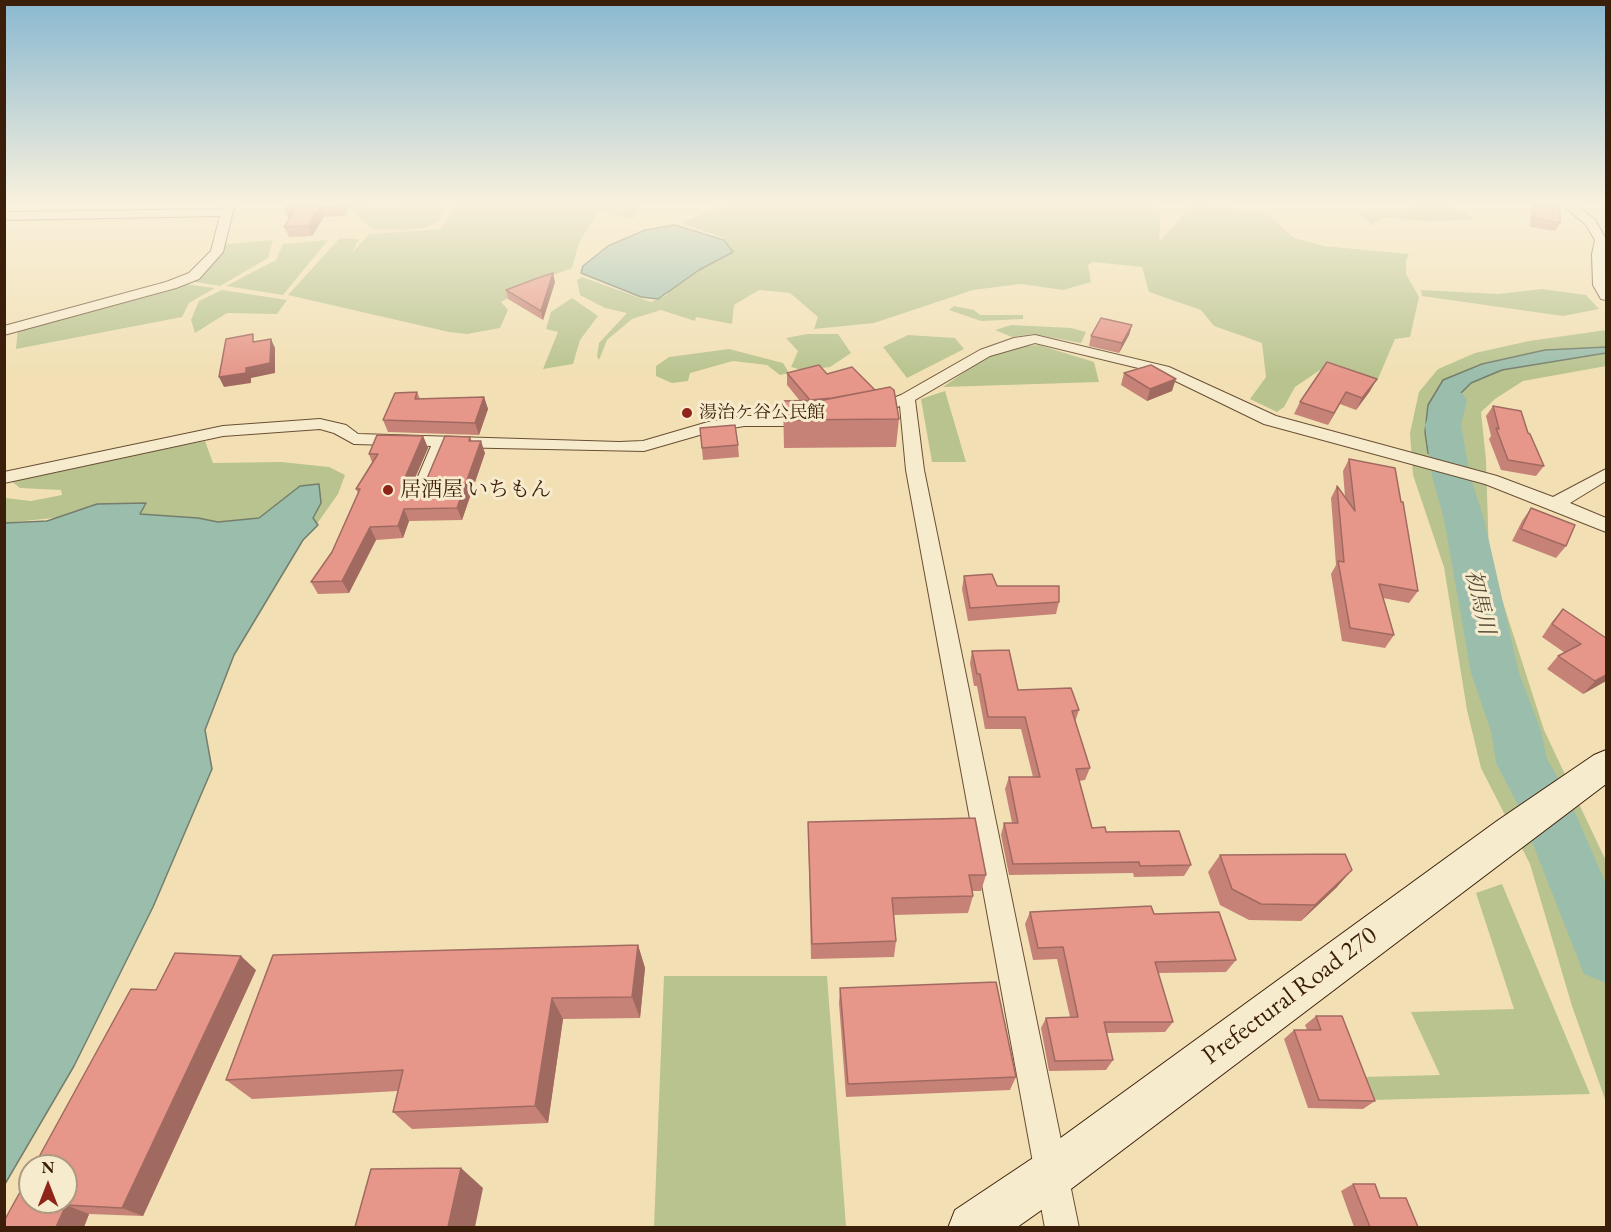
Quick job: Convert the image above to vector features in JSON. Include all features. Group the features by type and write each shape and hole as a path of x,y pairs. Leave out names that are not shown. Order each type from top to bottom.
{"main road":[{"name":"Prefectural Road 270","path":"973,1227 1050,1175 1510,833 1592,775"}],"street":[{"path":"4,331 171,285 194,276 209,260"},
{"path":"1598,260 1600,285 1606,296"},
{"path":"850,416 880,410 908,398 985,353 1019,341 1035,339 1164,369 1270,420 1491,480 1606,526"},
{"path":"908,398 915,470 1050,1175 1062,1227"},
{"path":"4,478 223,431 320,424 340,429 354,440 644,446 717,425 823,420"},
{"path":"417,500 441,443"},
{"path":"1554,504 1606,474"}],"green space":[{"path":"211,260 264,260 220,286 184,280 204,273"},
{"path":"275,260 311,260 283,295 226,286"},
{"path":"319,260 574,260 572,268 537,281 501,302 508,310 500,328 467,334 449,332 288,295"},
{"path":"716,260 1406,260 1406,274 1419,297 1410,337 1395,339 1377,381 1358,379 1326,366 1295,387 1284,407 1277,412 1250,399 1266,377 1262,343 1214,326 1201,310 1149,292 1142,267 1093,262 1088,265 1091,282 1063,290 1021,284 973,290 874,323 814,329 818,317 790,293 759,290 734,305 732,324 696,317 695,321 661,310 632,319 607,340 599,360 597,356 599,343 627,313 605,308 580,295 577,280 582,277 651,302 667,295 668,287"},
{"path":"177,283 215,288 189,303 182,317 16,349 18,327"},
{"path":"1542,289 1586,295 1599,309 1563,316 1422,296 1421,290 1498,294"},
{"path":"222,290 287,300 277,314 227,313 195,333 191,320 199,301"},
{"path":"572,298 598,316 580,340 573,364 543,369 558,332 546,329 551,312"},
{"path":"954,306 974,310 980,315 1023,315 1023,319 981,321 949,310"},
{"path":"1011,325 1071,328 1086,332 1081,343 1033,334 1012,337 995,330"},
{"path":"1606,330 1606,366 1523,381 1495,399 1481,412 1486,460 1489,559 1544,730 1606,861 1606,1102 1572,1006 1530,864 1481,768 1467,710 1444,567 1413,475 1410,433 1419,392 1438,369 1475,353 1529,341"},
{"path":"807,334 838,334 851,353 830,367 802,370 791,367 798,351 786,338"},
{"path":"908,335 955,338 964,349 907,378 883,347"},
{"path":"1039,345 1094,362 1099,382 943,387 999,348"},
{"path":"729,349 783,363 789,373 780,375 767,365 733,361 690,373 688,381 672,383 656,376 656,366 669,357"},
{"path":"945,391 966,462 932,462 921,399"},
{"path":"205,441 213,463 281,462 329,467 345,475 338,494 309,535 81,515 5,523 5,498 31,501 62,495 61,490 20,488 10,480"},
{"path":"1502,884 1590,1094 1373,1100 1363,1077 1440,1075 1411,1012 1514,1009 1476,893"},
{"path":"664,976 827,976 846,1227 654,1227"}],"shaded area":[{"path":"590,260 717,260 699,270 658,299 641,297 581,273 583,266"},
{"path":"1606,347 1606,353 1502,370 1471,383 1459,395 1450,415 1448,435 1453,461 1428,453 1425,432 1428,405 1443,380 1482,364 1545,350"},
{"path":"319,484 321,503 313,518 318,525 303,540 234,655 205,730 212,769 153,907 74,1066 23,1154 18,1154 18,1162 5,1184 5,523 47,521 97,504 146,503 140,514 198,518 218,522 259,518 300,486"}],"building":[{"path":"553,273 541,311 506,290 535,279"},
{"path":"1101,318 1132,325 1122,343 1091,336"},
{"path":"253,334 253,342 271,339 270,363 246,368 246,373 219,377 226,339"},
{"path":"1327,362 1377,379 1362,398 1346,392 1334,413 1300,402"},
{"path":"819,365 827,374 852,367 875,390 810,400 787,373"},
{"path":"1151,365 1176,379 1150,389 1124,373"},
{"path":"890,387 894,390 899,419 784,420 783,401 824,400"},
{"path":"417,392 415,399 484,397 475,423 383,420 395,393"},
{"path":"1493,406 1521,411 1528,433 1544,466 1508,460 1496,428 1499,429"},
{"path":"735,425 738,445 702,448 700,428"},
{"path":"377,435 423,436 401,487 411,495 423,488 445,436 470,437 469,441 481,441 457,508 404,509 398,526 370,527 342,581 311,582 332,552 360,489 356,489 378,454 369,454"},
{"path":"1349,459 1395,468 1418,591 1379,584 1394,635 1350,628 1338,561 1344,562 1337,486 1355,511"},
{"path":"1531,508 1575,525 1566,546 1521,529"},
{"path":"992,574 997,586 1059,586 1059,602 970,608 964,576"},
{"path":"1563,609 1606,638 1606,675 1595,681 1558,656 1581,644 1552,624"},
{"path":"1009,650 1018,690 1071,688 1079,710 1072,711 1090,768 1076,769 1092,828 1105,827 1106,832 1179,831 1191,865 1140,866 1139,862 1013,864 1004,823 1018,823 1009,777 1040,777 1025,717 988,717 980,674 977,674 972,651"},
{"path":"975,818 986,875 969,875 973,896 892,898 896,941 812,944 808,822"},
{"path":"1345,854 1352,870 1315,905 1261,904 1232,889 1220,855"},
{"path":"1151,906 1154,914 1219,912 1236,960 1155,962 1173,1022 1104,1022 1113,1060 1055,1061 1046,1018 1078,1017 1063,947 1038,948 1030,912"},
{"path":"638,945 632,997 552,998 535,1106 393,1112 403,1070 226,1080 273,955"},
{"path":"175,953 241,956 122,1208 78,1206 78,1154 41,1154 131,989 156,990"},
{"path":"996,982 1016,1077 848,1084 840,988"},
{"path":"1316,1016 1342,1016 1375,1101 1319,1100 1294,1030 1321,1030"},
{"path":"461,1168 448,1227 355,1227 371,1169"},
{"path":"1353,1184 1375,1184 1380,1198 1406,1198 1418,1227 1370,1227"},
{"path":"18,1196 18,1214 62,1214 56,1227 4,1227 4,1221"}],"waterway":[{"name":"初馬川","path":"1450,400 1443,425 1451,476 1464,519 1495,673 1516,731 1522,763 1540,794 1606,953"}],"place":[{"name":"湯治ケ谷公民館","path":"687,413"},
{"name":"居酒屋 いちもん","path":"388,490"}]}
